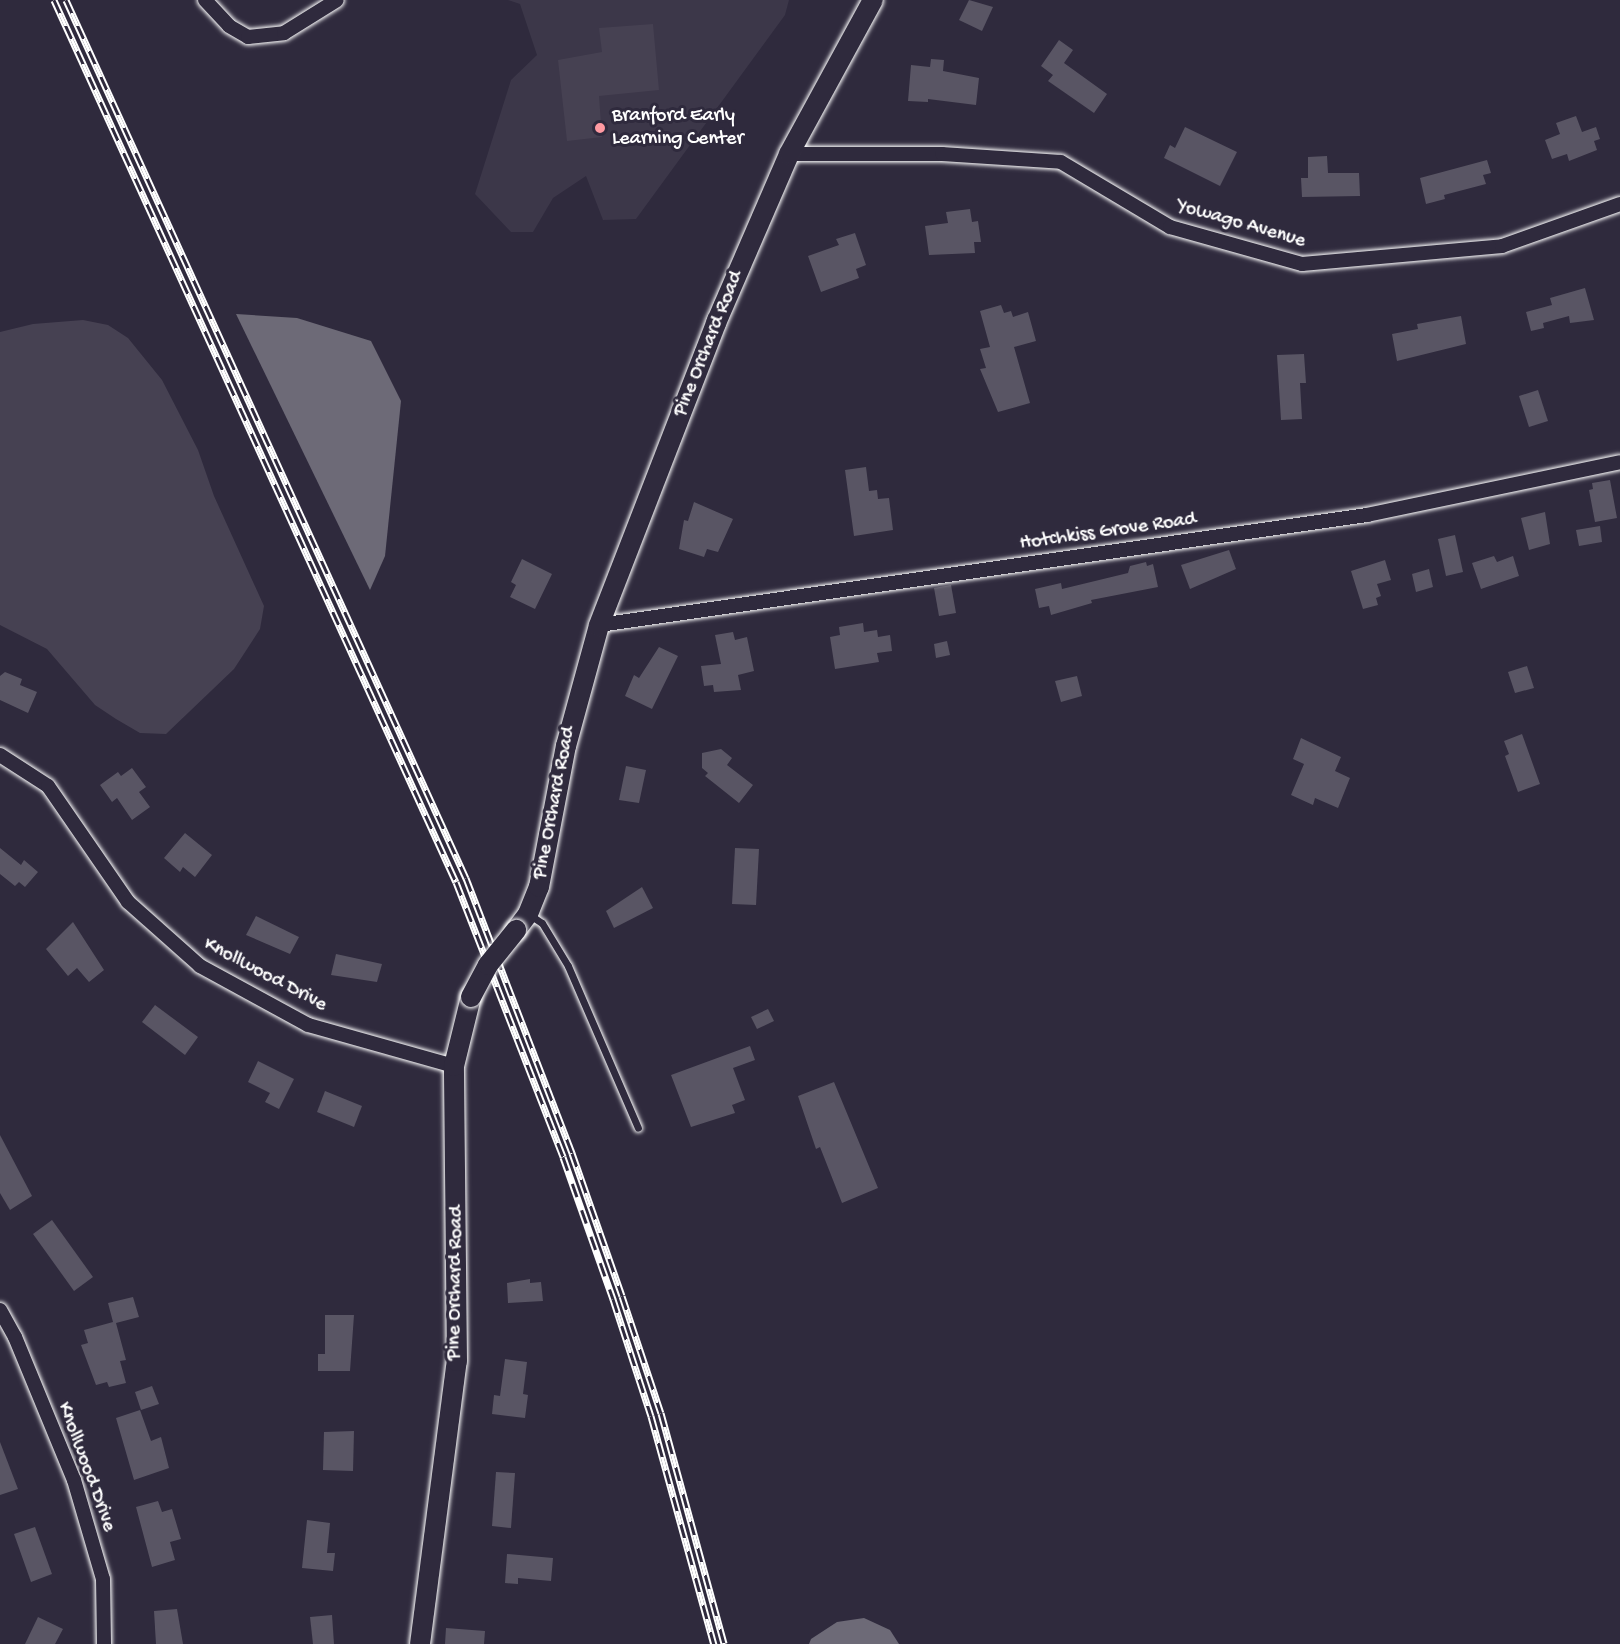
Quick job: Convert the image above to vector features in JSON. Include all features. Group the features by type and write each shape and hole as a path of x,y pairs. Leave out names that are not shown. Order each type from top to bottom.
{"street":[{"path":"205,0 229,26 248,37 284,33 337,0"},
{"name":"Pine Orchard Road","path":"420,1644 457,1361 454,1066 471,997 488,965 528,914 539,887 566,746 599,625 716,323 789,154 873,0"},
{"name":"Yowago Avenue","path":"789,154 942,154 1061,162 1170,227 1302,264 1502,246 1620,204"},
{"name":"Hotchkiss Grove Road","path":"599,625 1367,515 1620,462"},
{"name":"Knollwood Drive","path":"0,755 48,786 128,902 200,966 308,1025 454,1066"},
{"name":"Knollwood Drive","path":"0,1310 15,1337 74,1480 103,1579 104,1644"}],"lane":[{"path":"528,914 542,923 563,957 638,1128"}],"shaded area":[{"name":"Branford Early Learning Center","path":"508,0 789,0 785,15 636,219 603,220 586,176 553,198 533,232 511,232 475,194 511,80 537,55 520,4"},
{"path":"653,24 659,90 599,96 602,137 567,141 558,60 602,52 599,28"},
{"path":"236,314 297,318 371,341 401,401 385,556 370,590"},
{"path":"83,320 108,325 128,338 162,380 198,450 214,496 264,606 260,629 234,669 166,734 140,733 116,719 95,705 47,649 0,625 0,332 33,324"},
{"path":"864,1618 890,1630 899,1644 809,1644 811,1639 837,1622"}],"building":[{"path":"969,0 993,7 982,31 959,20"},
{"path":"1059,40 1073,50 1064,63 1107,94 1094,113 1048,81 1053,75 1041,66"},
{"path":"931,59 944,60 943,71 979,78 976,105 928,99 928,102 908,101 911,65 930,67"},
{"path":"1576,116 1582,132 1596,127 1600,139 1594,141 1597,150 1569,161 1567,154 1552,159 1545,140 1560,134 1556,123"},
{"path":"1185,127 1237,152 1220,186 1164,158 1170,145 1175,148"},
{"path":"1327,156 1328,173 1359,173 1360,196 1302,197 1301,178 1308,178 1308,157"},
{"path":"1487,160 1491,173 1483,175 1486,184 1444,195 1445,199 1426,204 1420,178"},
{"path":"970,209 972,222 978,221 981,242 974,242 975,253 929,255 925,226 948,223 946,212"},
{"path":"855,233 866,265 856,269 859,278 821,292 808,256 839,245 836,239"},
{"path":"1585,288 1594,320 1570,323 1569,316 1543,323 1544,328 1531,331 1526,312 1552,305 1550,298"},
{"path":"1001,305 1004,313 1011,311 1013,317 1028,312 1036,341 1014,347 1030,403 998,412 980,369 986,368 980,349 990,347 980,311"},
{"path":"1461,316 1466,344 1397,361 1392,334 1418,329 1417,324"},
{"path":"1304,354 1306,383 1300,383 1302,419 1281,420 1277,355"},
{"path":"1538,390 1548,421 1529,427 1519,396"},
{"path":"866,467 869,491 877,490 878,499 889,498 893,530 854,536 845,470"},
{"path":"1610,480 1617,518 1595,522 1589,490 1593,489 1592,483"},
{"path":"694,502 733,519 718,552 707,549 704,557 679,549 684,520 688,521"},
{"path":"1545,512 1550,544 1529,550 1521,518"},
{"path":"1600,526 1602,542 1579,546 1576,530"},
{"path":"1455,535 1463,572 1446,576 1438,539"},
{"path":"1229,550 1236,569 1190,589 1181,565"},
{"path":"1494,556 1497,562 1513,556 1519,576 1481,589 1472,563"},
{"path":"522,559 552,574 535,609 510,597 516,585 511,582"},
{"path":"1385,560 1391,580 1377,584 1381,596 1376,598 1378,605 1363,609 1351,571"},
{"path":"1146,562 1147,566 1153,564 1158,587 1091,600 1092,603 1051,615 1049,606 1039,608 1035,589 1061,583 1062,589 1128,573 1130,566"},
{"path":"1429,569 1433,587 1416,592 1412,574"},
{"path":"951,585 956,613 939,616 934,588"},
{"path":"863,623 864,632 877,630 878,637 890,635 892,651 877,653 879,662 835,669 830,637 840,635 839,627"},
{"path":"733,632 735,640 747,637 754,671 738,675 741,690 714,692 713,685 704,686 701,666 721,664 715,635"},
{"path":"947,641 950,655 936,658 934,644"},
{"path":"659,647 678,656 652,709 625,696 634,675 639,678"},
{"path":"1527,666 1534,688 1515,693 1508,672"},
{"path":"5,672 22,679 20,685 37,692 28,713 0,700 0,676"},
{"path":"1077,676 1082,696 1061,702 1055,681"},
{"path":"1522,734 1540,784 1518,792 1505,756 1509,754 1504,741"},
{"path":"1301,738 1341,757 1335,771 1350,778 1338,808 1315,798 1313,805 1291,795 1304,764 1293,759"},
{"path":"721,749 732,758 727,765 753,785 739,803 705,776 708,773 702,768 702,753"},
{"path":"626,766 646,770 639,803 619,800"},
{"path":"132,768 146,787 139,792 150,807 132,820 117,798 112,802 100,785 118,772 121,776"},
{"path":"185,833 212,855 195,877 183,867 180,872 164,858"},
{"path":"0,848 21,865 24,860 38,872 25,887 19,882 15,886 0,874"},
{"path":"735,848 759,849 756,905 732,904"},
{"path":"642,887 653,908 614,928 606,911"},
{"path":"256,916 299,937 290,954 246,935"},
{"path":"73,922 104,970 89,982 77,968 68,976 46,949"},
{"path":"336,954 382,964 377,982 331,975"},
{"path":"155,1005 198,1037 185,1055 142,1022"},
{"path":"768,1009 774,1021 757,1029 751,1017"},
{"path":"750,1046 755,1060 733,1068 745,1100 732,1105 735,1113 691,1127 671,1075"},
{"path":"258,1061 294,1079 279,1109 265,1102 270,1093 248,1082"},
{"path":"834,1082 878,1188 842,1203 820,1147 816,1149 798,1096"},
{"path":"325,1091 362,1106 354,1127 317,1112"},
{"path":"0,1135 32,1196 10,1210 0,1193"},
{"path":"52,1220 93,1277 74,1291 33,1234"},
{"path":"530,1279 530,1283 541,1282 543,1301 508,1303 507,1283"},
{"path":"133,1297 139,1317 116,1323 126,1360 120,1361 126,1383 109,1387 107,1382 96,1385 81,1345 88,1343 84,1330 113,1322 108,1303"},
{"path":"325,1315 354,1315 350,1371 318,1371 318,1354 325,1354"},
{"path":"505,1359 527,1362 523,1394 528,1395 525,1418 492,1414 494,1395 500,1396"},
{"path":"152,1386 159,1404 141,1410 135,1392"},
{"path":"140,1410 151,1441 161,1437 169,1468 134,1480 116,1418"},
{"path":"354,1431 353,1471 323,1470 324,1432"},
{"path":"0,1442 18,1489 0,1495"},
{"path":"496,1472 515,1473 511,1528 492,1526"},
{"path":"158,1501 162,1512 172,1509 181,1539 170,1542 175,1560 152,1567 136,1507"},
{"path":"307,1520 330,1523 327,1553 335,1553 333,1571 302,1568"},
{"path":"35,1527 52,1574 31,1582 14,1534"},
{"path":"507,1554 553,1558 551,1581 518,1578 518,1584 505,1583"},
{"path":"177,1609 183,1644 156,1644 154,1611"},
{"path":"332,1615 334,1644 313,1644 310,1617"},
{"path":"38,1617 63,1629 55,1644 25,1644"},
{"path":"446,1628 485,1631 484,1644 445,1644"}],"railway":[{"path":"54,0 456,882 563,1157 613,1299 651,1416 714,1644"},
{"path":"66,0 466,878 572,1153 622,1296 661,1413 724,1644"}],"place":[{"name":"Branford Early Learning Center","path":"600,128"}]}
